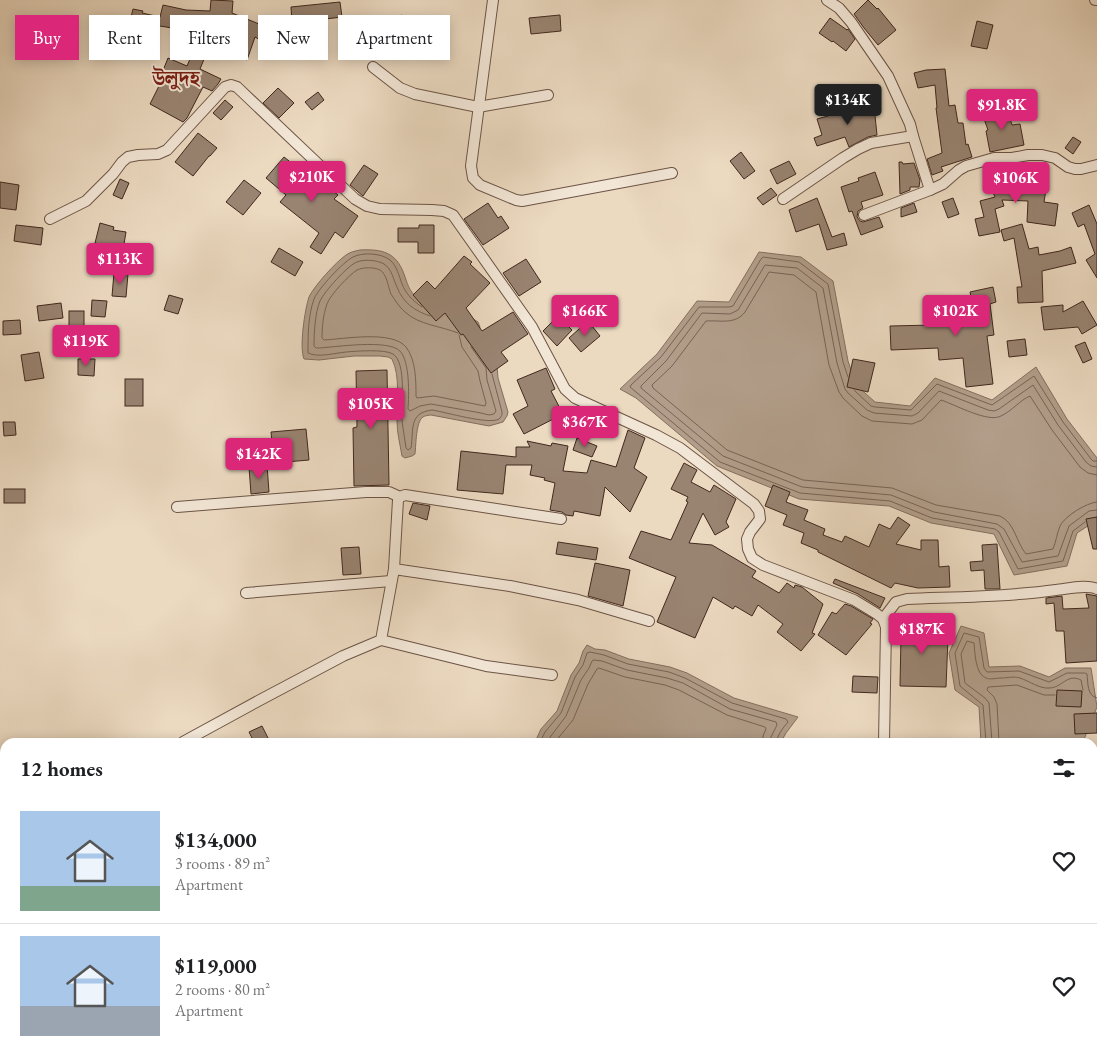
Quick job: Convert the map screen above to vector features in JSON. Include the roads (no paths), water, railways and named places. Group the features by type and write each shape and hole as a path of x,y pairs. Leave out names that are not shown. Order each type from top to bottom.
{"street":[{"path":"493,0 470,166 473,178 480,185 516,200 522,200 672,174"},
{"path":"827,0 838,8 851,22 884,70 910,124 930,190"},
{"path":"373,67 400,88 414,94 478,107 548,95"},
{"path":"50,219 86,201 128,157 158,154 167,150 225,87 231,85 237,88 355,199 367,206 380,209 432,210 444,211 453,215 532,328 565,390 575,398 680,448 754,504 759,511 760,519 750,532 747,540 752,558 763,565 854,600 883,619 886,627 884,738"},
{"path":"783,199 858,149 871,143 913,136"},
{"path":"864,215 930,190 942,184 966,166 994,158 1042,155 1055,158 1075,169 1097,165"},
{"path":"177,507 366,492 390,492 400,497 405,495 561,519"},
{"path":"381,640 394,569 398,500 400,497"},
{"path":"394,569 510,586 578,600 649,621"},
{"path":"246,593 391,580"},
{"path":"883,619 896,602 907,599 1016,595 1078,587 1094,587 1097,589"},
{"path":"190,738 343,656 381,640 486,666 552,675"}],"water":[{"path":"360,250 381,251 392,256 401,267 410,290 414,295 478,322 480,327 478,335 497,366 498,378 508,412 503,422 489,426 431,415 424,416 419,423 415,454 405,458 402,456 398,434 397,381 392,359 380,356 354,356 319,360 304,359 302,337 309,297 320,281 337,263 348,254"},
{"path":"759,252 801,257 833,281 848,361 856,385 875,402 910,406 935,378 992,400 1036,367 1067,419 1097,458 1097,520 1077,533 1067,566 1014,575 994,534 931,523 889,506 799,499 717,466 636,398 620,389 657,354 697,301 729,302"},
{"path":"961,626 984,633 989,667 1020,666 1049,677 1065,668 1091,668 1097,707 1085,738 981,738 979,707 955,690 949,653"},
{"path":"587,645 629,659 670,667 687,673 734,698 798,717 783,738 537,738 541,729 557,711"}],"district":[{"name":"উলুদহ","path":"176,78"}]}
